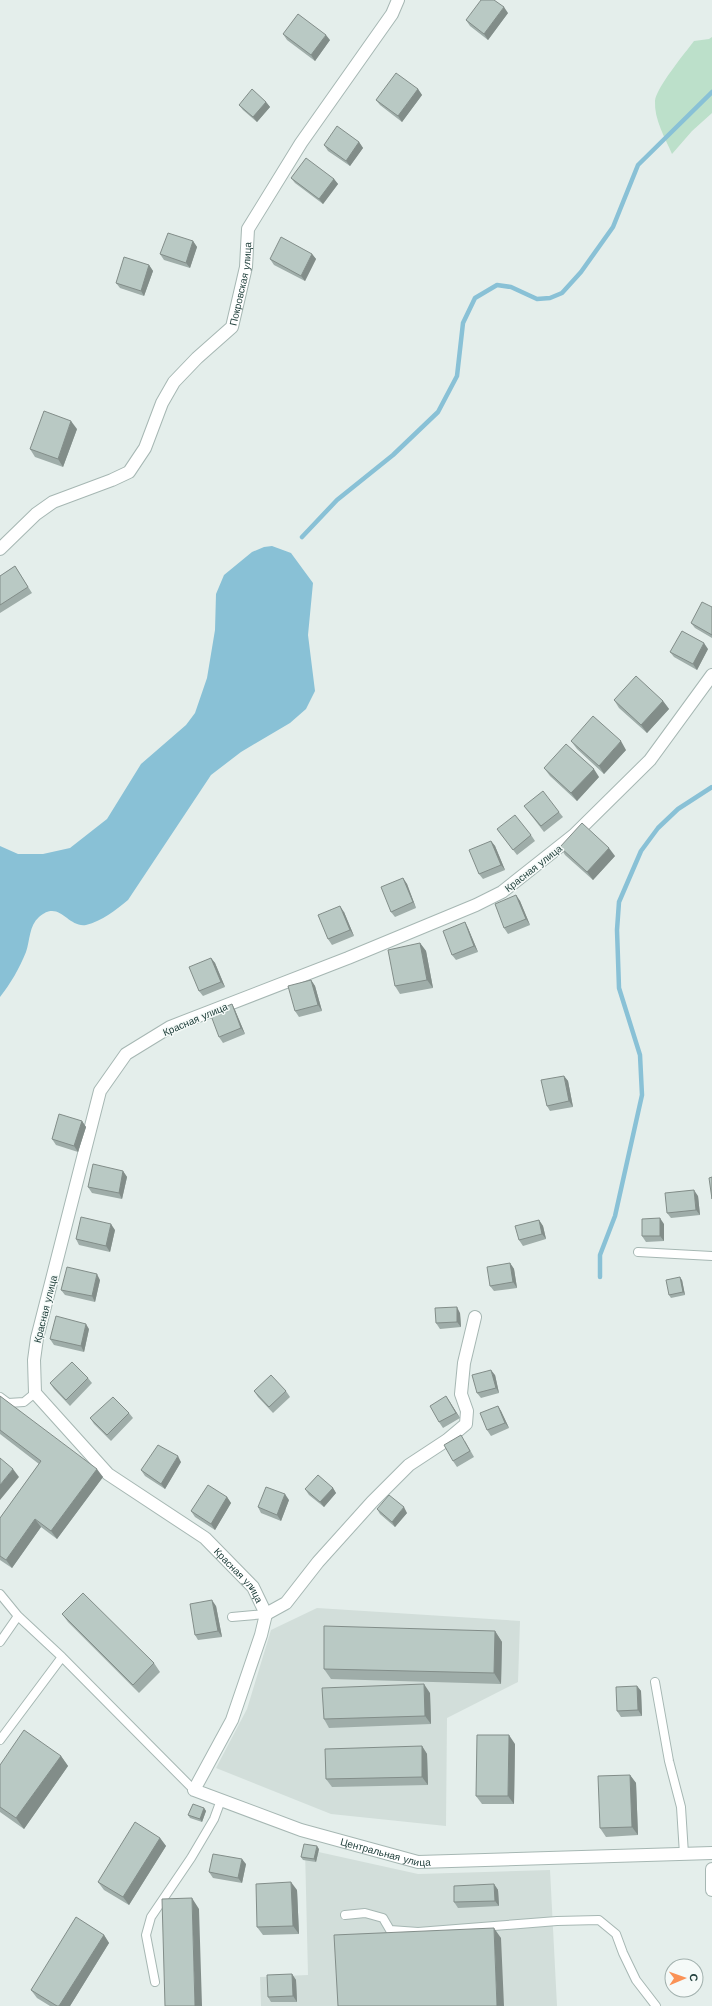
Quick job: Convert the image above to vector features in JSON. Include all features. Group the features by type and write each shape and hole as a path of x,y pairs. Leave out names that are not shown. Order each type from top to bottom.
{"street":[{"name":"Покровская улица","path":"0,549 36,514 53,502 129,472 145,448 162,403 174,382 197,358 232,327 246,267 248,229 301,143 392,14 398,0"},
{"name":"Красная улица","path":"194,1790 232,1720 261,1635 266,1614 254,1588 205,1538 108,1474 35,1392 34,1360 37,1338 100,1091 126,1054 170,1027 348,958 502,892 574,835 650,760 712,675"},
{"name":"Красная улица","path":"266,1614 286,1602 318,1562 367,1507 409,1464 466,1424 467,1411 461,1394 463,1371 475,1317"},
{"name":"Центральная улица","path":"194,1790 301,1830 418,1862 712,1853"},
{"path":"712,1869 712,1890"}],"lane":[{"path":"638,1252 712,1256"},
{"path":"0,1397 8,1403 24,1402 35,1392"},
{"path":"0,1594 18,1616 62,1657 194,1790"},
{"path":"232,1617 266,1614"},
{"path":"0,1642 18,1616"},
{"path":"0,1740 62,1657"},
{"path":"655,1682 669,1761 681,1807 684,1854"},
{"path":"155,1982 146,1935 151,1917 191,1858 214,1818 221,1800"},
{"path":"345,1915 365,1913 383,1918 390,1930 418,1932 557,1921 599,1920 616,1934 636,1980 656,2006"}],"shaded area":[{"path":"317,1608 520,1621 518,1682 447,1718 446,1826 331,1814 216,1768 247,1709 271,1630"},
{"path":"305,1849 418,1874 550,1870 557,2006 261,2006 260,1977 308,1975"}],"green space":[{"path":"712,37 712,113 692,131 672,154 660,128 656,115 655,101 657,95 660,88 694,41 709,39"}],"water":[{"path":"272,546 291,553 313,583 308,635 315,691 306,709 290,723 241,752 211,775 128,900 119,908 103,918 86,925 79,925 58,912 53,911 46,912 39,917 33,925 26,952 21,964 0,997 0,846 18,854 43,854 70,848 107,819 141,764 186,725 195,713 207,678 215,630 216,594 224,575 252,552 264,547"}],"building":[{"path":"481,0 494,0 504,7 484,34 466,20"},
{"path":"298,14 326,35 311,55 283,34"},
{"path":"396,73 418,89 398,116 376,100"},
{"path":"252,89 266,102 253,117 239,105"},
{"path":"337,126 359,142 346,161 324,145"},
{"path":"306,158 334,179 319,199 291,178"},
{"path":"168,233 193,241 186,263 160,254"},
{"path":"281,237 312,254 301,276 270,259"},
{"path":"124,257 149,265 141,291 116,283"},
{"path":"44,411 71,421 58,459 30,449"},
{"path":"15,566 28,587 0,605 0,576"},
{"path":"702,602 712,607 712,635 691,623"},
{"path":"682,631 704,643 693,664 670,652"},
{"path":"636,676 663,701 641,725 614,700"},
{"path":"593,716 621,741 599,766 571,741"},
{"path":"566,744 594,769 571,793 544,768"},
{"path":"543,791 559,812 541,826 524,806"},
{"path":"515,815 531,835 513,850 497,829"},
{"path":"582,823 609,848 587,872 560,847"},
{"path":"491,841 501,865 479,874 469,850"},
{"path":"403,878 413,902 391,912 381,887"},
{"path":"516,895 526,919 504,928 495,904"},
{"path":"340,906 350,930 328,939 318,915"},
{"path":"465,922 474,946 452,955 443,931"},
{"path":"420,943 427,980 395,986 388,950"},
{"path":"211,958 221,982 199,991 189,967"},
{"path":"311,980 318,1005 295,1011 288,986"},
{"path":"232,1004 241,1028 219,1037 210,1013"},
{"path":"564,1076 569,1101 547,1106 541,1080"},
{"path":"59,1114 82,1121 74,1146 52,1139"},
{"path":"93,1164 123,1171 119,1193 88,1187"},
{"path":"712,1177 712,1199 709,1178"},
{"path":"694,1190 696,1210 667,1213 665,1193"},
{"path":"81,1217 111,1224 106,1246 76,1239"},
{"path":"660,1218 660,1236 642,1236 642,1219"},
{"path":"539,1220 542,1234 519,1240 515,1226"},
{"path":"510,1263 513,1282 490,1286 487,1267"},
{"path":"67,1267 97,1274 92,1296 61,1290"},
{"path":"680,1277 683,1292 669,1295 666,1280"},
{"path":"457,1307 457,1322 436,1323 435,1308"},
{"path":"56,1316 86,1324 81,1346 50,1339"},
{"path":"72,1362 88,1378 66,1400 50,1383"},
{"path":"491,1370 496,1388 477,1393 472,1375"},
{"path":"271,1375 286,1391 269,1407 254,1391"},
{"path":"0,1396 97,1469 51,1531 35,1519 6,1560 0,1556 0,1518 41,1461 0,1430"},
{"path":"446,1396 456,1413 439,1422 430,1406"},
{"path":"113,1397 129,1413 107,1435 90,1418"},
{"path":"498,1406 505,1423 487,1430 480,1413"},
{"path":"461,1435 470,1451 453,1461 444,1445"},
{"path":"158,1445 178,1456 161,1484 141,1470"},
{"path":"0,1458 13,1469 0,1485"},
{"path":"318,1475 333,1488 320,1502 305,1489"},
{"path":"208,1485 227,1497 211,1524 191,1511"},
{"path":"266,1487 285,1494 277,1515 258,1507"},
{"path":"389,1495 404,1507 392,1522 377,1509"},
{"path":"83,1593 154,1663 133,1685 62,1614"},
{"path":"212,1600 218,1631 195,1635 190,1604"},
{"path":"324,1626 495,1631 494,1673 324,1669"},
{"path":"424,1684 425,1716 324,1719 322,1688"},
{"path":"637,1686 638,1710 617,1711 616,1687"},
{"path":"24,1730 61,1756 16,1818 0,1807 0,1765"},
{"path":"477,1735 509,1735 508,1796 476,1796"},
{"path":"422,1746 422,1777 326,1779 325,1749"},
{"path":"630,1775 632,1827 600,1828 598,1776"},
{"path":"193,1804 204,1808 200,1819 188,1815"},
{"path":"135,1822 160,1838 123,1897 98,1882"},
{"path":"304,1844 317,1846 314,1859 301,1857"},
{"path":"213,1854 242,1859 238,1878 209,1872"},
{"path":"291,1882 293,1926 257,1927 256,1884"},
{"path":"494,1884 495,1901 454,1902 454,1886"},
{"path":"192,1898 195,2006 165,2006 162,1899"},
{"path":"76,1917 104,1935 59,2006 57,2006 31,1990"},
{"path":"494,1928 497,2006 338,2006 334,1935"},
{"path":"292,1974 293,1996 268,1997 267,1975"}],"waterway":[{"path":"302,537 337,500 393,455 438,412 457,376 463,323 475,298 497,285 511,287 537,299 550,298 562,293 581,272 613,227 638,165 712,92"},
{"path":"600,1277 600,1255 615,1216 642,1095 640,1055 619,988 617,930 619,902 641,851 658,828 678,809 712,787"}]}
